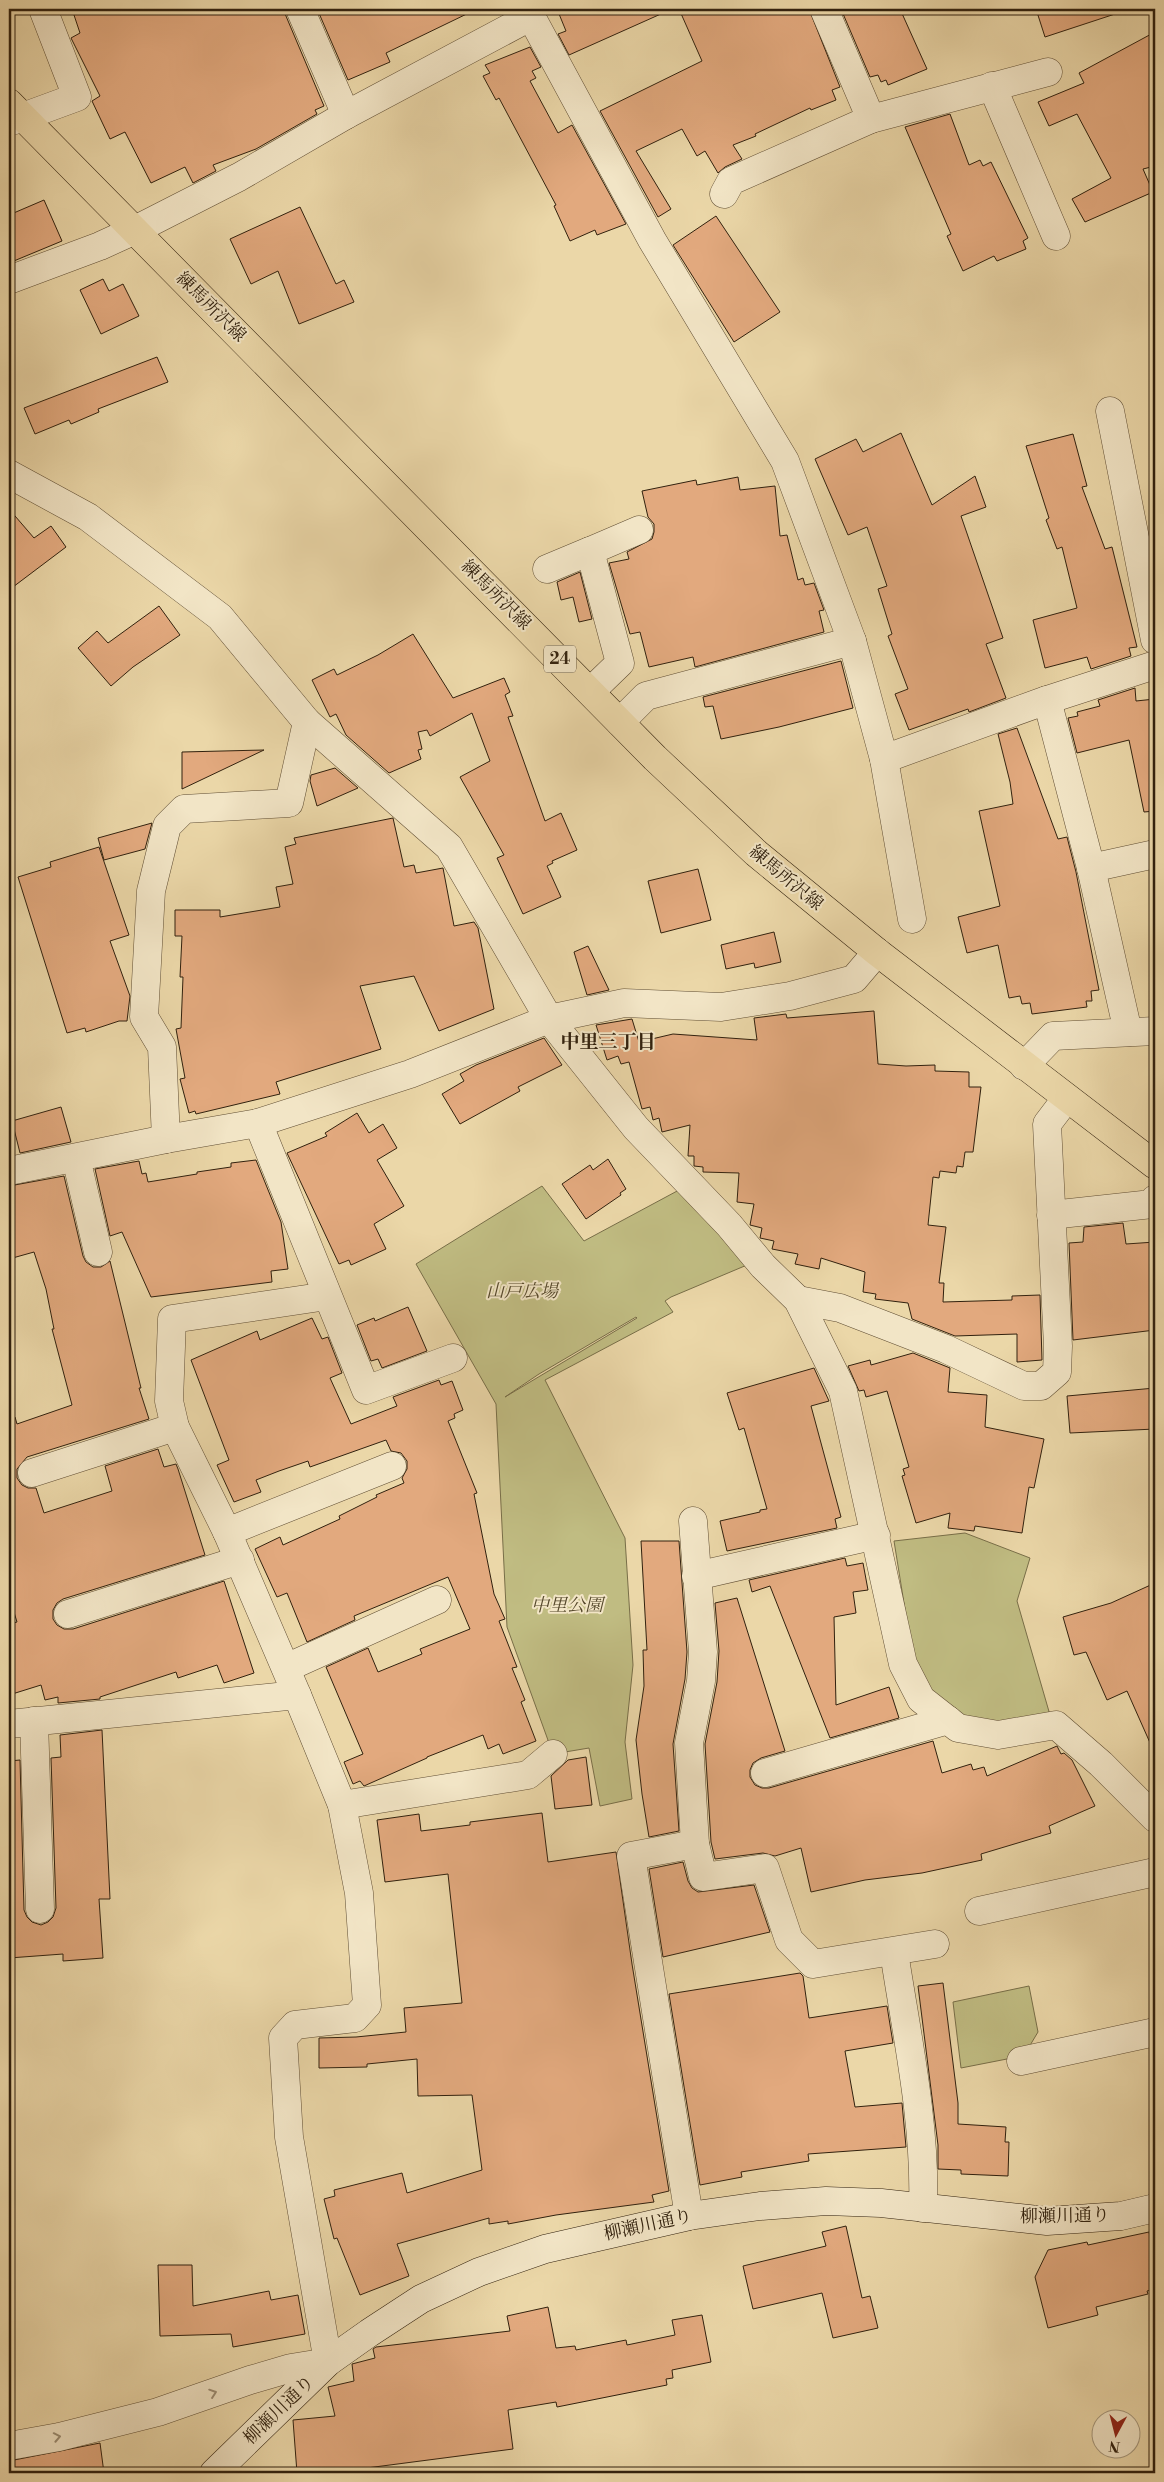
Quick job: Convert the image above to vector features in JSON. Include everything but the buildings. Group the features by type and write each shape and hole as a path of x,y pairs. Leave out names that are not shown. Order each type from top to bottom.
{"main road":[{"name":"練馬所沢線","path":"13,114 135,230 620,722 756,853 876,952 1066,1099 1155,1165"}],"street":[{"path":"13,114 77,97 43,9"},
{"path":"300,9 346,115"},
{"path":"824,9 871,119"},
{"path":"9,280 100,246 239,177 529,13 652,240 785,461 852,641 884,760 912,919"},
{"path":"724,194 731,181 871,119 1048,72"},
{"path":"992,86 1056,236"},
{"path":"1110,412 1155,640"},
{"path":"9,474 88,517 220,618 307,722 449,847 549,1019 636,1128 729,1225 763,1266 798,1300 843,1391 903,1664 921,1699 958,1728 998,1735 1056,1725 1101,1764 1155,1818"},
{"path":"547,569 639,530"},
{"path":"590,551 620,663 591,691"},
{"path":"620,722 646,696 852,641"},
{"path":"884,760 1046,700 1155,665"},
{"path":"1046,700 1091,868 1128,1032"},
{"path":"166,1139 162,1047 144,1017 151,891 167,826 184,809 289,803 307,722"},
{"path":"1091,868 1155,854"},
{"path":"9,1171 166,1139 258,1123 410,1074 549,1019 624,1003 721,1007 790,996 854,979 876,952"},
{"path":"1024,1066 1053,1036 1155,1031"},
{"path":"798,1300 840,1308 946,1349 1024,1386 1041,1386 1057,1372 1047,1124 1066,1099"},
{"path":"258,1123 366,1390 453,1358"},
{"path":"76,1158 98,1252"},
{"path":"1051,1215 1152,1204 1155,1199"},
{"path":"9,2446 59,2437 158,2412 250,2380 291,2368 328,2362 289,2137 283,2038 295,2025 355,2018 367,2004 359,1893 342,1805 240,1560 175,1427 169,1401 172,1319 327,1296"},
{"path":"32,1473 175,1427"},
{"path":"227,1532 392,1466"},
{"path":"693,1521 703,1652 701,1681 689,1743 695,1844 703,1877 765,1868 789,1940 813,1964 935,1944"},
{"path":"696,1576 876,1535"},
{"path":"68,1614 240,1560"},
{"path":"286,1668 437,1600"},
{"path":"40,1908 21,1723 297,1695"},
{"path":"765,1773 948,1720"},
{"path":"342,1805 528,1775 553,1754"},
{"path":"689,2216 631,1856 695,1844"},
{"path":"979,1910 1155,1872"},
{"path":"894,1952 921,2133 924,2178 922,2208"},
{"path":"1021,2061 1155,2032"},
{"name":"柳瀬川通り","path":"214,2473 328,2362 421,2299 479,2272 545,2249 689,2216 826,2201 881,2203 1046,2221 1121,2216 1155,2208"}],"green space":[{"path":"542,1186 584,1241 679,1190 747,1265 671,1297 665,1301 673,1312 545,1380 625,1538 633,1665 625,1742 632,1799 600,1806 589,1748 553,1754 507,1627 496,1404 416,1264","holes":["637,1318 505,1397 539,1374"]},
{"path":"965,1533 1030,1558 1017,1601 1050,1715 999,1723 961,1718 928,1693 913,1659 894,1541"},
{"path":"1029,1986 1038,2032 1029,2047 1012,2050 1012,2058 961,2068 953,2002"}],"district":[{"name":"中里三丁目","path":"608,1042"}],"park label":[{"name":"山戸広場","path":"522,1291"},
{"name":"中里公園","path":"567,1605"}]}
